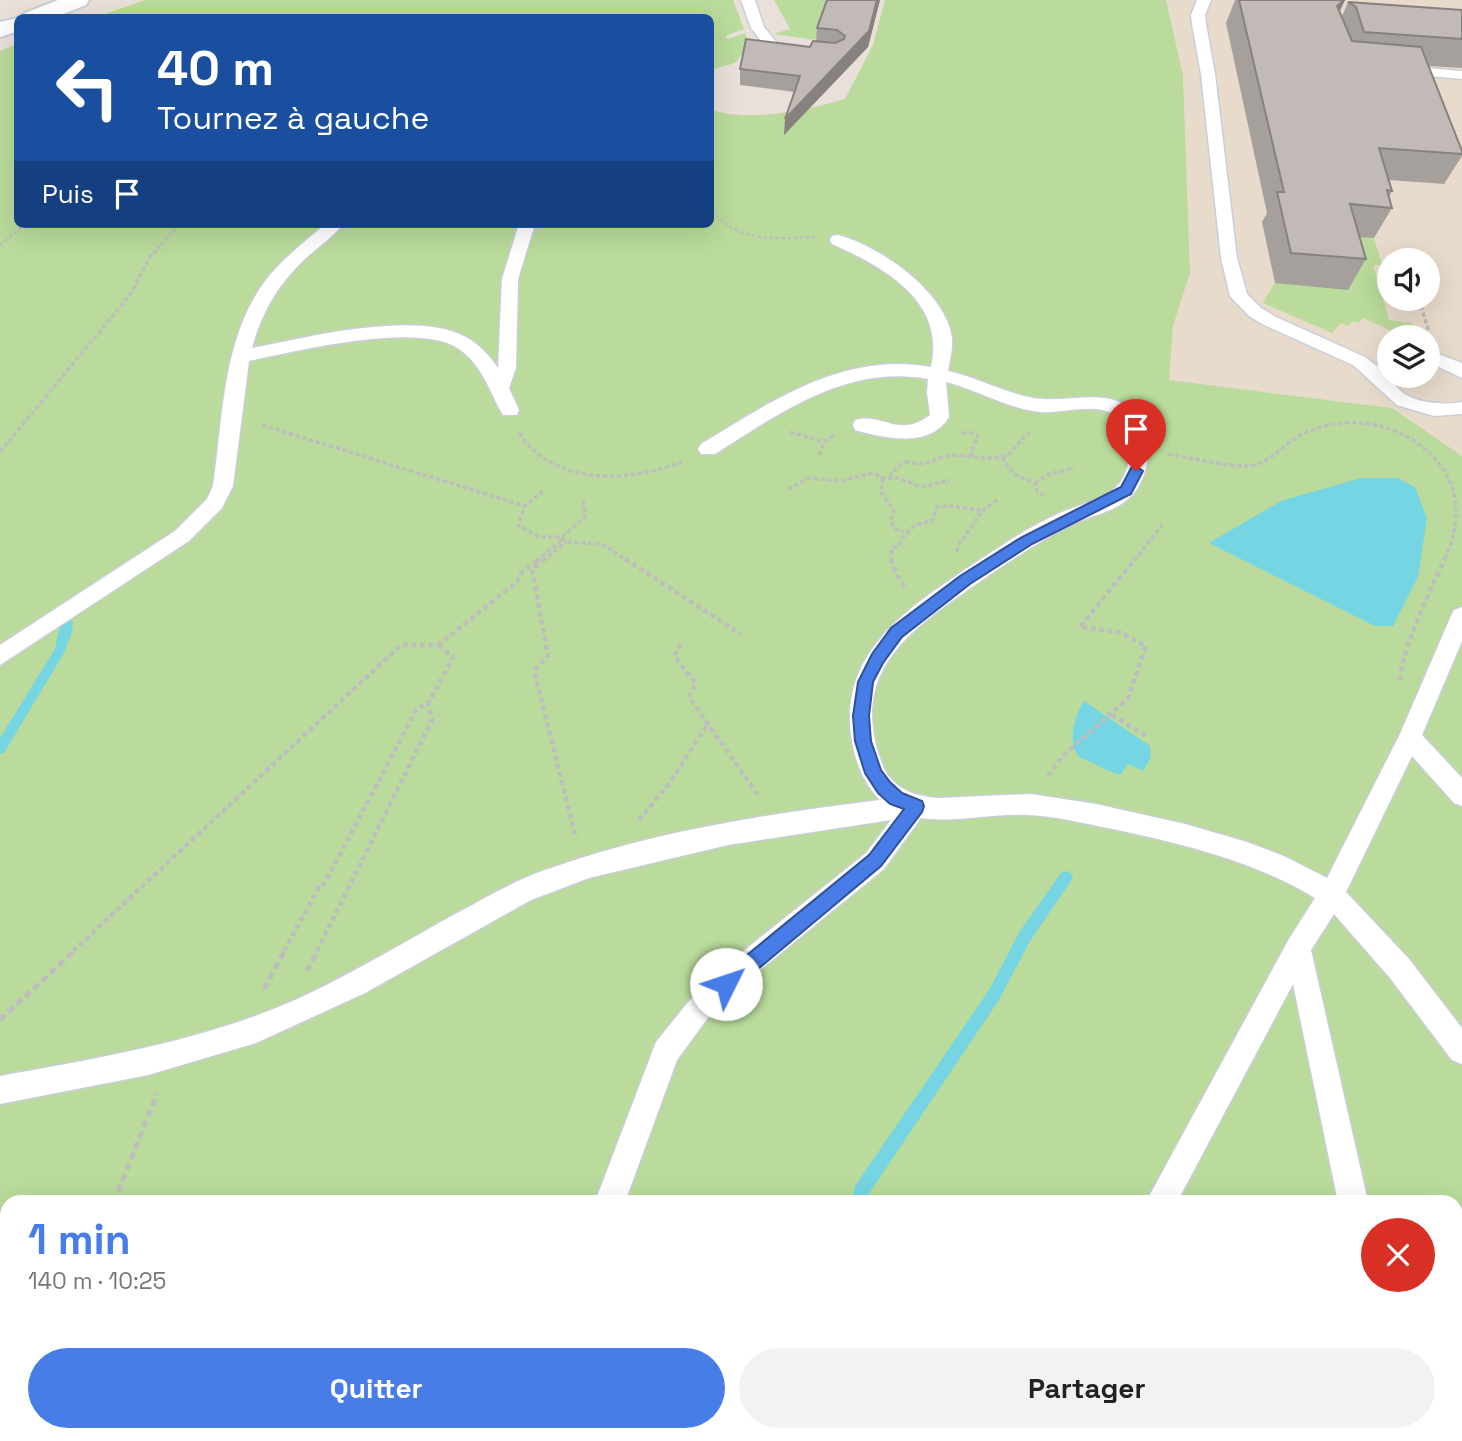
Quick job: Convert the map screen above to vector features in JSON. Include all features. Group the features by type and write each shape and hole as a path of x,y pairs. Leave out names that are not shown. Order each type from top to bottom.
{"main road":[{"path":"43,14 78,0"}],"lane":[{"path":"748,0 758,28 773,47 809,51"},
{"path":"1203,0 1198,15 1208,70 1234,285 1245,303 1255,312 1359,361 1377,375"},
{"path":"1382,69 1462,75"},
{"path":"0,656 182,536 215,503 223,486 242,356 257,307 270,285 331,228"},
{"path":"501,386 507,368 510,279 526,228"},
{"path":"838,240 854,247 902,278 932,307 943,336 940,374 936,386 940,417 917,433 901,434 862,425"},
{"path":"242,356 365,336 421,330 454,338 470,347 501,386 510,410"},
{"path":"1359,361 1377,360"},
{"path":"1440,360 1462,372"},
{"path":"708,449 790,400 848,375 875,370 906,368 940,374 1021,402 1046,406 1115,406 1129,416 1136,431 1139,449 1136,471 1126,491 1106,503 1069,517 971,577 896,633 877,659 866,682 861,716 863,741 874,773 896,799 916,806"},
{"path":"1390,388 1399,398 1462,427"},
{"path":"1426,410 1441,412 1462,408"},
{"path":"1165,1195 1298,948 1332,895 1410,737 1462,616"},
{"path":"1410,737 1462,795"},
{"path":"0,1090 171,1058 238,1037 284,1018 540,884 584,868 635,853 779,824 916,806 940,808 1027,804 1053,807 1131,822 1285,867 1332,895 1385,950 1462,1050"},
{"path":"613,1195 666,1052 698,1010 740,970 875,860 916,806"},
{"path":"1298,948 1351,1195"}],"path":[{"path":"714,214 734,230 753,236 827,236 838,240"},
{"path":"0,245 21,228"},
{"path":"0,452 130,295 150,257 176,228"},
{"path":"1423,311 1427,324"},
{"path":"510,410 522,439 533,453 550,464 575,471 604,476 652,473 708,449"},
{"path":"233,417 525,506"},
{"path":"1139,449 1248,466 1265,462 1294,439 1311,430 1341,424 1367,424 1391,427 1411,437 1432,454 1449,476 1457,496 1454,540 1435,580 1399,673 1402,685 1422,708"},
{"path":"905,461 919,466 948,456 1002,457 1014,451 1023,436 1032,430"},
{"path":"1002,457 1014,474 1035,483"},
{"path":"1035,483 1049,474 1075,468"},
{"path":"788,489 795,482 818,476 844,481 870,473 883,478 898,478 921,487 950,480"},
{"path":"883,478 881,493 894,510 891,520 894,528 903,532"},
{"path":"1035,483 1037,491 1055,499 1069,517"},
{"path":"543,491 525,506 518,525 539,537 602,544 741,634"},
{"path":"971,577 957,554 958,546 982,511 998,499"},
{"path":"583,500 585,517 532,569 548,656 534,671 584,868"},
{"path":"926,608 903,584 891,564 892,548 899,547 903,532 912,525 932,521 937,507 953,503 982,511"},
{"path":"1053,807 1048,774 1062,757 1128,698 1146,646 1119,632 1080,627 1163,524"},
{"path":"0,1020 401,645 438,645 518,581 520,574 563,539"},
{"path":"681,644 674,656 696,684 689,697 779,824"},
{"path":"238,1037 320,885 325,883 417,708 428,704 453,657 438,645"},
{"path":"284,1018 432,720 428,704"},
{"path":"1112,715 1148,737"},
{"path":"638,822 669,784 708,724"},
{"path":"117,1195 171,1058"}],"shaded area":[{"path":"1166,0 1462,0 1462,456 1392,408 1169,380 1173,326 1190,273 1183,75"}],"green space":[{"path":"145,0 733,0 744,29 725,36 728,39 745,33 749,46 735,63 714,69 714,14 105,14"},
{"path":"774,0 832,0 815,40 774,34 790,29"},
{"path":"885,0 1166,0 1183,75 1190,273 1173,326 1169,380 1392,408 1462,456 1462,1195 0,1195 0,51 14,45 14,228 714,228 714,111 760,115 796,111 845,99 873,45"},
{"path":"1333,235 1374,238 1377,248 1377,265 1373,265 1377,279 1377,311 1386,311 1389,320 1413,325 1378,325 1363,318 1348,326 1341,323 1332,333 1263,303 1275,282"}],"water":[{"path":"1361,478 1397,478 1415,487 1427,518 1418,577 1393,626 1375,626 1209,543 1281,501"},
{"path":"1084,701 1150,746 1151,757 1143,771 1128,764 1121,774 1116,774 1079,757 1073,743 1073,729"}],"building":[{"path":"827,0 877,0 869,31 785,119 800,76 740,69 746,39 810,47 813,41 835,43 844,39 845,36 837,30 817,28"},
{"path":"1239,0 1344,0 1337,6 1352,41 1421,47 1462,154 1379,148 1392,191 1387,190 1392,208 1350,204 1366,259 1291,253 1277,192 1284,192"},
{"path":"1348,2 1462,10 1462,39 1364,32 1356,7"}],"waterway":[{"path":"0,749 60,650 67,622"},
{"path":"860,1195 994,995 1025,936 1066,877"}],"route":[{"path":"726,984 875,860 916,806 896,799 884,788 874,773 863,741 861,716 866,682 877,659 896,633 965,580 1027,541 1069,517 1106,503 1126,491 1136,471"}]}
